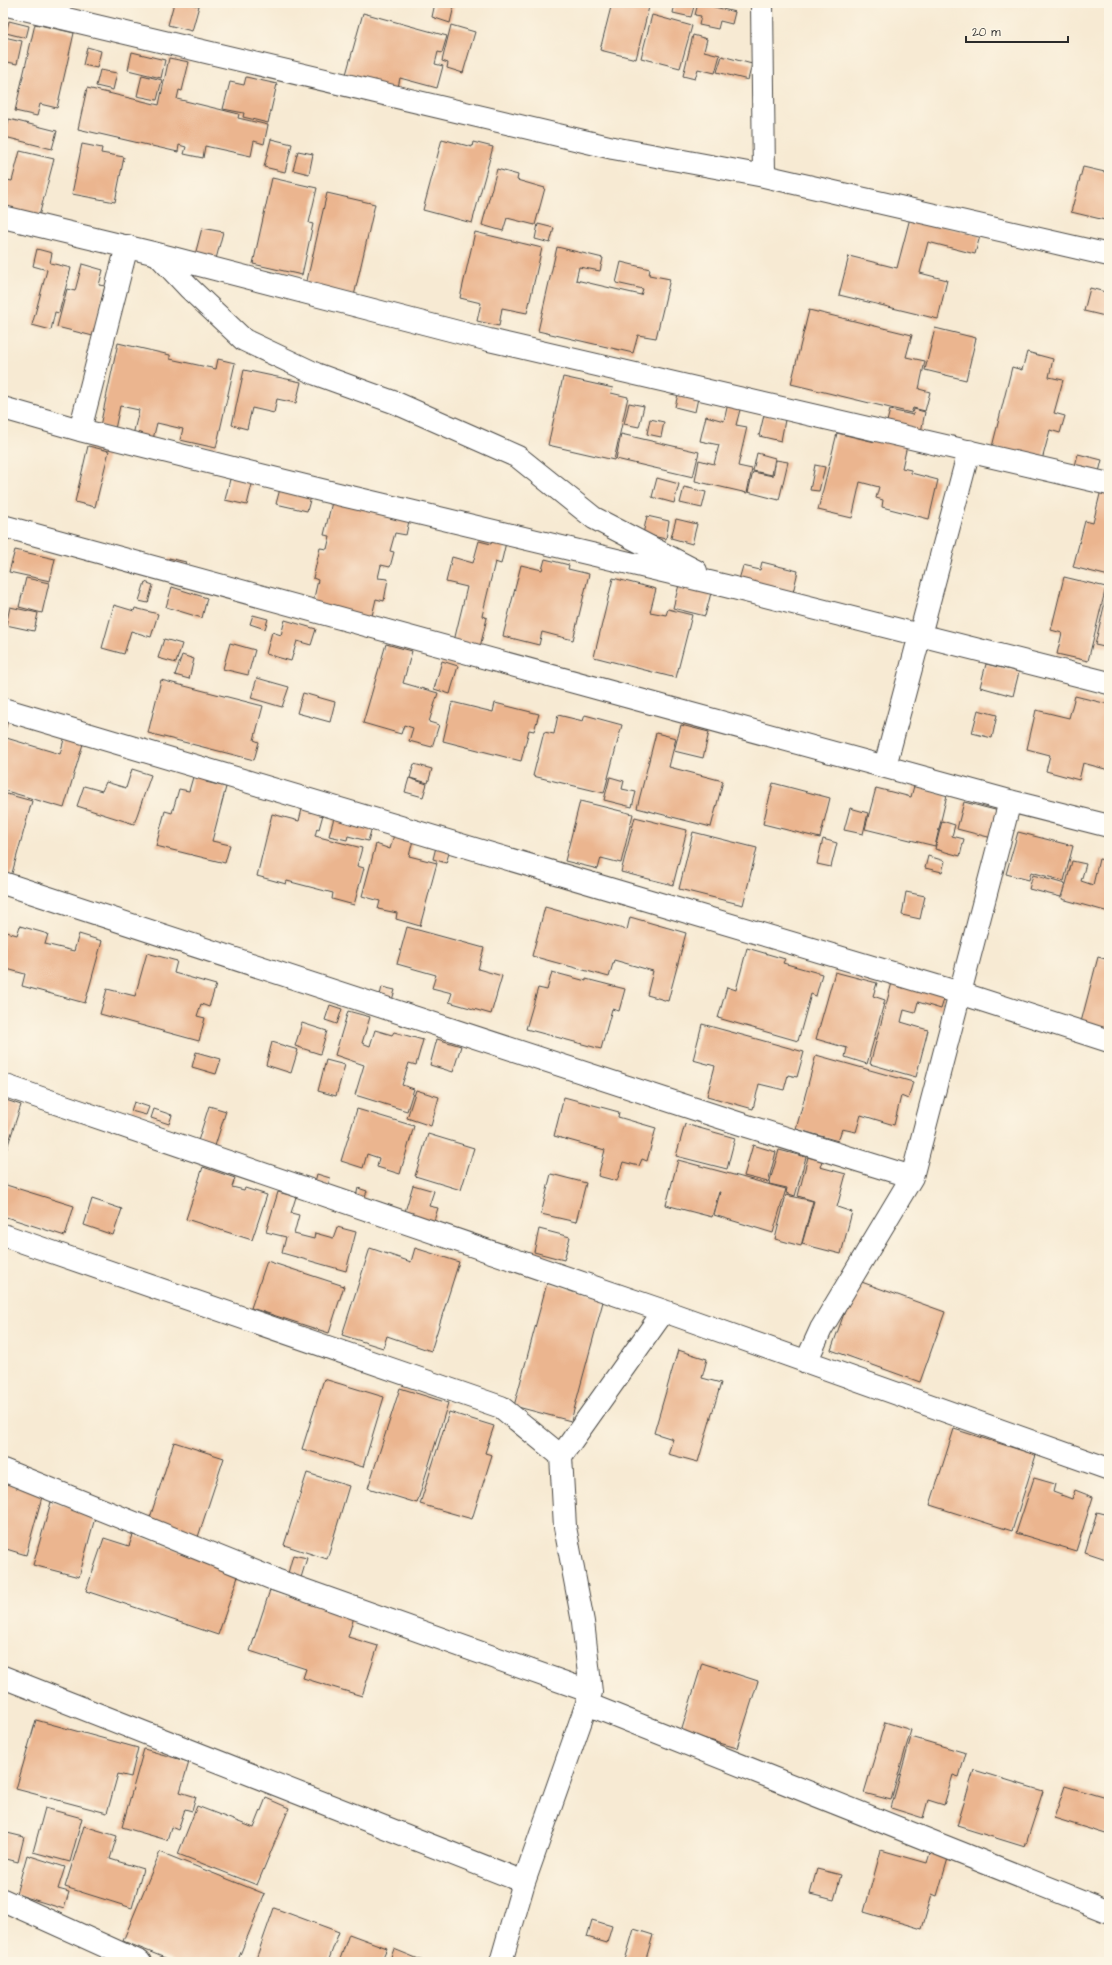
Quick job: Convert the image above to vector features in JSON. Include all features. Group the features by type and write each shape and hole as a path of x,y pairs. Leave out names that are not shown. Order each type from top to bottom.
{"street":[{"path":"762,3 764,176"},
{"path":"3,4 612,148 764,176 1109,255"},
{"path":"3,218 127,246 489,340 1109,484"},
{"path":"80,430 127,246"},
{"path":"157,254 189,288 244,340 316,374 396,403 518,457 594,518 726,586"},
{"path":"3,408 80,430 321,490 726,586 918,636 1109,683"},
{"path":"885,766 918,636 969,452"},
{"path":"3,526 1010,801 1109,826"},
{"path":"3,708 960,993 1109,1041"},
{"path":"806,1362 820,1329 912,1176 1010,801"},
{"path":"3,883 740,1124 912,1176"},
{"path":"3,1085 664,1311 1109,1469"},
{"path":"3,1235 500,1407 561,1456"},
{"path":"501,1962 524,1882 589,1698 583,1622 565,1527 561,1456 664,1311"},
{"path":"3,1470 276,1580 589,1698 1109,1912"},
{"path":"3,1677 524,1882"},
{"path":"3,1900 140,1962"}],"building":[{"path":"174,3 187,3 199,6 192,31 168,25"},
{"path":"435,3 454,6 450,23 432,17"},
{"path":"612,3 650,3 636,59 600,50"},
{"path":"675,3 695,3 691,17 673,13"},
{"path":"698,3 735,12 732,24 720,21 718,29 699,25 701,16 695,15"},
{"path":"363,13 447,36 442,53 438,52 435,64 443,66 437,88 400,78 397,92 345,78"},
{"path":"652,15 692,26 680,68 641,58"},
{"path":"9,21 29,26 26,38 6,33"},
{"path":"35,24 74,33 57,108 40,104 37,116 15,111"},
{"path":"451,25 475,32 463,73 447,68 448,63 442,61"},
{"path":"693,35 707,39 704,51 720,55 715,73 698,69 695,79 683,76"},
{"path":"4,37 22,41 17,64 3,61"},
{"path":"87,47 101,51 97,68 83,65"},
{"path":"132,52 165,60 161,78 128,70"},
{"path":"722,56 752,64 748,80 717,72"},
{"path":"169,58 189,62 182,91 179,90 177,99 239,114 238,118 268,125 264,144 254,141 251,156 205,146 203,158 184,154 186,147 179,145 178,152 78,129 87,88 159,105"},
{"path":"100,70 117,73 113,90 96,86"},
{"path":"142,75 162,80 157,100 137,96"},
{"path":"246,77 277,84 268,123 243,117 244,113 223,109 230,82 244,85"},
{"path":"9,119 57,131 52,149 5,137"},
{"path":"271,139 292,144 285,172 264,167"},
{"path":"442,139 472,147 473,142 493,147 472,223 423,210"},
{"path":"82,144 102,148 101,153 124,157 115,202 72,194"},
{"path":"20,151 54,159 38,220 3,211 3,179 12,181"},
{"path":"298,151 313,154 309,174 293,170"},
{"path":"1083,167 1109,173 1109,221 1071,212"},
{"path":"497,169 518,175 517,180 545,188 535,225 507,218 503,231 482,225"},
{"path":"272,178 317,188 309,223 313,224 302,275 253,264"},
{"path":"327,193 375,204 354,296 306,285"},
{"path":"910,218 980,236 975,254 928,242 920,273 947,280 938,319 839,295 849,256 897,268"},
{"path":"538,224 554,228 550,243 535,239"},
{"path":"202,228 223,232 216,259 195,255"},
{"path":"475,232 542,248 527,313 502,308 499,326 477,321 481,303 460,298"},
{"path":"557,247 603,258 600,271 579,267 576,280 641,295 643,289 616,283 621,262 650,269 649,275 670,279 656,338 638,335 633,353 538,331"},
{"path":"37,249 52,253 50,263 71,268 59,313 55,312 51,330 32,325 47,270 33,266"},
{"path":"82,264 103,270 99,285 105,286 93,336 57,327 67,289 75,291"},
{"path":"1090,288 1109,293 1109,317 1084,311"},
{"path":"809,310 912,335 906,357 925,361 919,389 930,392 925,411 913,408 911,413 791,384"},
{"path":"935,328 976,338 966,380 925,370"},
{"path":"118,343 170,355 170,359 216,369 218,359 235,363 216,448 180,440 183,429 157,423 153,439 133,435 139,410 120,406 115,429 100,426"},
{"path":"1027,352 1053,359 1049,377 1063,380 1054,413 1065,416 1060,433 1050,430 1042,460 992,447 1012,367 1022,370"},
{"path":"244,370 301,382 296,403 277,399 274,413 252,408 247,429 232,425"},
{"path":"563,377 613,388 611,393 628,397 614,460 548,445"},
{"path":"678,394 698,398 695,412 675,407"},
{"path":"629,403 644,406 639,427 624,424"},
{"path":"728,403 741,406 736,425 747,427 738,466 752,469 747,493 695,481 699,460 714,464 719,445 700,441 706,416 724,421"},
{"path":"914,409 925,412 920,437 885,429 890,410 913,415"},
{"path":"764,415 785,420 781,441 759,436"},
{"path":"650,419 664,422 661,437 647,434"},
{"path":"837,433 875,442 876,433 908,441 902,468 911,470 911,473 938,480 929,519 882,507 883,500 876,498 879,487 860,482 852,518 818,510"},
{"path":"621,434 699,452 693,477 616,459"},
{"path":"88,446 109,451 95,507 75,502"},
{"path":"757,453 775,458 772,475 753,471"},
{"path":"1078,454 1102,460 1098,476 1074,470"},
{"path":"776,460 788,462 779,500 748,492 753,472 773,476"},
{"path":"815,465 825,467 819,491 810,490"},
{"path":"231,475 253,480 247,505 225,500"},
{"path":"657,478 679,484 674,503 652,497"},
{"path":"281,485 312,493 307,511 276,504"},
{"path":"684,487 706,492 702,508 680,503"},
{"path":"1101,490 1109,492 1109,576 1073,567 1085,521 1093,523"},
{"path":"333,498 410,516 406,535 395,533 390,551 394,552 390,567 381,565 378,578 388,579 384,601 376,599 371,620 312,607 318,580 313,578 320,548 327,549 330,536 324,535"},
{"path":"647,516 669,521 666,539 643,534"},
{"path":"676,519 697,524 692,544 671,538"},
{"path":"493,535 507,538 501,564 495,562 482,616 487,618 480,647 454,641 467,587 446,582 452,557 473,563 479,541 491,544"},
{"path":"15,550 55,559 50,581 9,572"},
{"path":"169,558 186,562 184,568 168,564"},
{"path":"545,559 569,565 568,569 589,574 573,640 542,632 539,645 503,636 521,565 542,570"},
{"path":"762,562 798,571 792,597 738,583 743,566 760,570"},
{"path":"1064,577 1106,587 1088,661 1057,654 1062,633 1051,630"},
{"path":"26,578 49,583 42,613 19,607"},
{"path":"613,578 656,589 650,612 666,615 668,609 692,615 676,678 594,657"},
{"path":"680,581 712,589 705,616 673,608"},
{"path":"145,582 153,585 148,603 139,601"},
{"path":"172,587 207,598 202,618 166,607"},
{"path":"1108,589 1109,590 1109,648 1095,645"},
{"path":"114,605 134,611 135,608 158,614 151,637 131,631 124,654 102,648"},
{"path":"10,607 38,613 34,631 6,625"},
{"path":"253,615 268,619 265,629 250,624"},
{"path":"285,620 316,629 311,645 297,641 291,661 266,654 272,632 281,635"},
{"path":"164,639 182,644 176,663 158,658"},
{"path":"230,643 255,650 248,675 223,669"},
{"path":"386,644 412,651 403,683 438,693 429,722 439,725 432,747 409,741 413,728 404,725 401,734 363,723"},
{"path":"182,655 194,659 189,679 175,675"},
{"path":"442,661 458,666 450,694 434,689"},
{"path":"986,664 1019,672 1013,696 980,687"},
{"path":"257,678 289,687 282,707 251,698"},
{"path":"161,680 263,706 254,740 259,742 254,760 148,733"},
{"path":"303,693 335,702 330,722 297,713"},
{"path":"1075,696 1108,704 1107,708 1109,709 1109,770 1083,763 1079,780 1046,771 1050,755 1027,749 1036,710 1069,718"},
{"path":"452,702 493,712 495,703 539,714 534,731 529,730 521,761 443,741"},
{"path":"978,710 997,715 992,738 972,733"},
{"path":"3,712 10,714 3,737"},
{"path":"558,715 583,721 585,715 622,725 604,793 533,776 544,732 554,734"},
{"path":"681,725 709,732 703,758 674,751"},
{"path":"66,732 85,737 64,808 3,790 3,737 60,754"},
{"path":"656,733 676,738 669,767 723,781 711,827 637,808"},
{"path":"414,764 432,769 428,783 410,778"},
{"path":"132,769 151,775 134,824 77,806 84,786 102,791 106,782 126,788"},
{"path":"195,770 208,774 206,782 226,787 212,841 230,845 225,863 156,846 165,811 172,813 179,789 189,791"},
{"path":"610,777 624,781 622,789 636,792 632,807 604,800"},
{"path":"409,778 427,784 423,797 405,792"},
{"path":"773,783 830,798 820,838 763,824"},
{"path":"914,786 947,795 935,846 865,829 876,788 911,797"},
{"path":"3,793 32,801 9,884 3,882"},
{"path":"304,801 325,807 319,829 317,828 315,836 362,848 357,866 364,868 354,905 332,899 333,893 287,881 286,884 257,876 272,814 299,821"},
{"path":"580,801 633,814 621,863 601,858 598,869 565,861"},
{"path":"964,802 999,811 992,838 957,829"},
{"path":"850,808 868,813 863,834 844,830"},
{"path":"335,814 373,824 368,841 348,836 347,840 329,836"},
{"path":"635,817 687,830 673,885 621,872"},
{"path":"942,821 955,825 952,836 964,839 960,856 935,849"},
{"path":"395,831 414,836 409,856 437,863 420,926 396,919 397,913 378,909 380,901 362,896 376,844 390,849"},
{"path":"693,832 757,848 743,905 679,889"},
{"path":"1018,832 1073,846 1064,881 1031,872 1029,880 1006,874"},
{"path":"823,839 837,843 831,867 817,864"},
{"path":"437,843 451,847 446,863 433,859"},
{"path":"928,856 945,861 942,872 925,868"},
{"path":"1099,859 1109,861 1109,912 1062,899 1072,861 1086,864 1081,881 1093,885"},
{"path":"1033,875 1065,884 1061,897 1029,889"},
{"path":"906,892 925,896 920,919 902,915"},
{"path":"545,907 627,930 630,917 686,933 668,1001 647,995 653,971 614,960 609,977 532,956"},
{"path":"20,926 48,934 45,944 74,951 79,934 102,941 85,1003 22,986 25,974 3,968 3,931 17,935"},
{"path":"407,927 484,948 478,969 502,976 491,1014 449,1002 452,993 432,988 436,975 397,964"},
{"path":"747,948 785,959 783,963 822,974 816,996 811,994 798,1041 718,1018 727,987 736,990"},
{"path":"147,953 177,961 174,973 216,985 209,1007 201,1004 197,1016 205,1018 199,1041 100,1014 107,989 135,996"},
{"path":"1098,957 1109,960 1109,1033 1080,1026"},
{"path":"552,972 625,989 619,1011 612,1009 601,1049 526,1029 538,988 547,990"},
{"path":"835,972 877,983 873,996 885,1000 867,1064 845,1057 847,1048 816,1039"},
{"path":"893,979 946,993 941,1009 918,1002 915,1013 904,1010 901,1022 928,1030 916,1077 870,1064"},
{"path":"382,987 395,990 390,1007 378,1003"},
{"path":"330,1005 342,1009 337,1024 325,1020"},
{"path":"348,1011 370,1017 362,1043 370,1046 375,1030 392,1035 394,1032 423,1040 416,1065 409,1063 402,1085 414,1089 407,1111 355,1095 364,1065 335,1055"},
{"path":"302,1023 327,1031 320,1054 295,1046"},
{"path":"702,1024 804,1052 797,1077 788,1075 784,1090 759,1084 753,1109 707,1096 715,1066 693,1060"},
{"path":"437,1039 461,1046 453,1072 430,1065"},
{"path":"272,1042 298,1050 291,1073 266,1065"},
{"path":"196,1052 221,1059 216,1074 192,1067"},
{"path":"816,1055 913,1082 908,1099 901,1096 894,1125 861,1115 856,1132 842,1129 838,1141 796,1129"},
{"path":"326,1060 345,1065 336,1096 318,1091"},
{"path":"416,1090 439,1097 431,1126 407,1118"},
{"path":"564,1097 619,1112 618,1117 656,1128 647,1161 642,1159 639,1166 623,1162 617,1181 598,1176 605,1150 554,1136"},
{"path":"3,1099 21,1105 3,1160"},
{"path":"134,1102 149,1107 146,1115 131,1111"},
{"path":"209,1106 226,1111 215,1146 198,1141"},
{"path":"154,1109 172,1115 169,1124 151,1118"},
{"path":"357,1109 414,1126 400,1174 377,1167 379,1158 367,1154 363,1168 341,1161"},
{"path":"685,1124 735,1138 727,1169 676,1156"},
{"path":"428,1134 474,1148 461,1190 415,1176"},
{"path":"753,1145 776,1152 768,1182 744,1176"},
{"path":"779,1150 806,1157 795,1196 786,1193 787,1188 769,1184"},
{"path":"808,1157 822,1161 820,1167 846,1174 837,1207 852,1212 841,1254 802,1244 814,1201 798,1196"},
{"path":"678,1160 786,1189 773,1233 714,1215 720,1192 712,1217 666,1205"},
{"path":"203,1167 235,1178 232,1187 244,1190 245,1188 267,1195 252,1240 186,1219"},
{"path":"317,1174 330,1178 328,1186 315,1182"},
{"path":"551,1174 586,1183 576,1222 541,1214"},
{"path":"3,1184 74,1206 65,1236 3,1216"},
{"path":"413,1185 434,1191 429,1206 438,1208 433,1224 404,1215"},
{"path":"358,1188 367,1191 364,1199 356,1197"},
{"path":"278,1192 296,1197 291,1213 299,1215 294,1234 314,1239 315,1233 333,1238 337,1227 356,1232 346,1271 282,1253 286,1237 266,1232"},
{"path":"786,1195 813,1201 801,1246 775,1239"},
{"path":"92,1199 122,1209 113,1235 84,1225"},
{"path":"539,1229 570,1237 564,1260 534,1252"},
{"path":"370,1248 411,1262 415,1248 459,1262 431,1351 387,1336 383,1348 342,1335"},
{"path":"267,1261 344,1286 329,1333 251,1308"},
{"path":"856,1280 945,1312 920,1382 831,1350"},
{"path":"547,1283 604,1298 571,1421 514,1406"},
{"path":"678,1350 707,1359 702,1378 721,1383 698,1462 668,1454 673,1439 654,1433"},
{"path":"324,1379 384,1397 363,1467 302,1449"},
{"path":"400,1388 448,1403 417,1503 368,1488"},
{"path":"449,1412 494,1426 485,1453 492,1455 472,1519 420,1504"},
{"path":"954,1429 1036,1455 1012,1531 930,1505"},
{"path":"174,1442 224,1458 198,1537 149,1521"},
{"path":"307,1473 349,1486 327,1559 284,1545"},
{"path":"1034,1478 1055,1484 1053,1492 1072,1499 1075,1490 1093,1497 1076,1551 1016,1533"},
{"path":"3,1482 43,1493 26,1555 3,1548"},
{"path":"51,1502 96,1514 79,1577 33,1565"},
{"path":"1097,1512 1109,1515 1109,1560 1085,1552"},
{"path":"133,1535 240,1571 218,1635 86,1591 104,1538 129,1546"},
{"path":"293,1555 307,1558 300,1581 287,1577"},
{"path":"270,1590 354,1617 348,1637 378,1646 362,1696 303,1678 306,1669 250,1651"},
{"path":"702,1663 758,1681 737,1748 681,1732"},
{"path":"36,1720 138,1748 131,1777 118,1774 107,1813 16,1789"},
{"path":"885,1722 911,1730 891,1800 864,1793"},
{"path":"911,1737 966,1753 959,1777 953,1775 944,1805 928,1800 923,1818 891,1808"},
{"path":"144,1749 189,1762 180,1792 196,1797 192,1811 185,1809 178,1830 171,1827 167,1840 122,1827"},
{"path":"974,1770 1043,1791 1025,1847 957,1826"},
{"path":"1065,1786 1109,1799 1109,1835 1054,1818"},
{"path":"266,1798 289,1808 257,1885 178,1854 197,1806 254,1828"},
{"path":"45,1808 82,1818 70,1862 33,1852"},
{"path":"84,1826 117,1836 110,1859 143,1869 132,1908 65,1887"},
{"path":"3,1832 24,1837 18,1862 3,1858"},
{"path":"881,1850 927,1863 931,1850 949,1855 937,1896 932,1894 922,1929 864,1912"},
{"path":"160,1852 265,1894 237,1962 175,1962 123,1941"},
{"path":"27,1855 65,1867 58,1889 69,1892 64,1909 16,1894"},
{"path":"817,1869 841,1875 834,1900 810,1894"},
{"path":"274,1908 339,1932 328,1962 255,1962"},
{"path":"592,1920 612,1926 607,1943 587,1937"},
{"path":"634,1929 653,1935 645,1962 625,1960"},
{"path":"349,1934 387,1948 381,1962 339,1962"},
{"path":"394,1949 426,1962 389,1962"}]}
